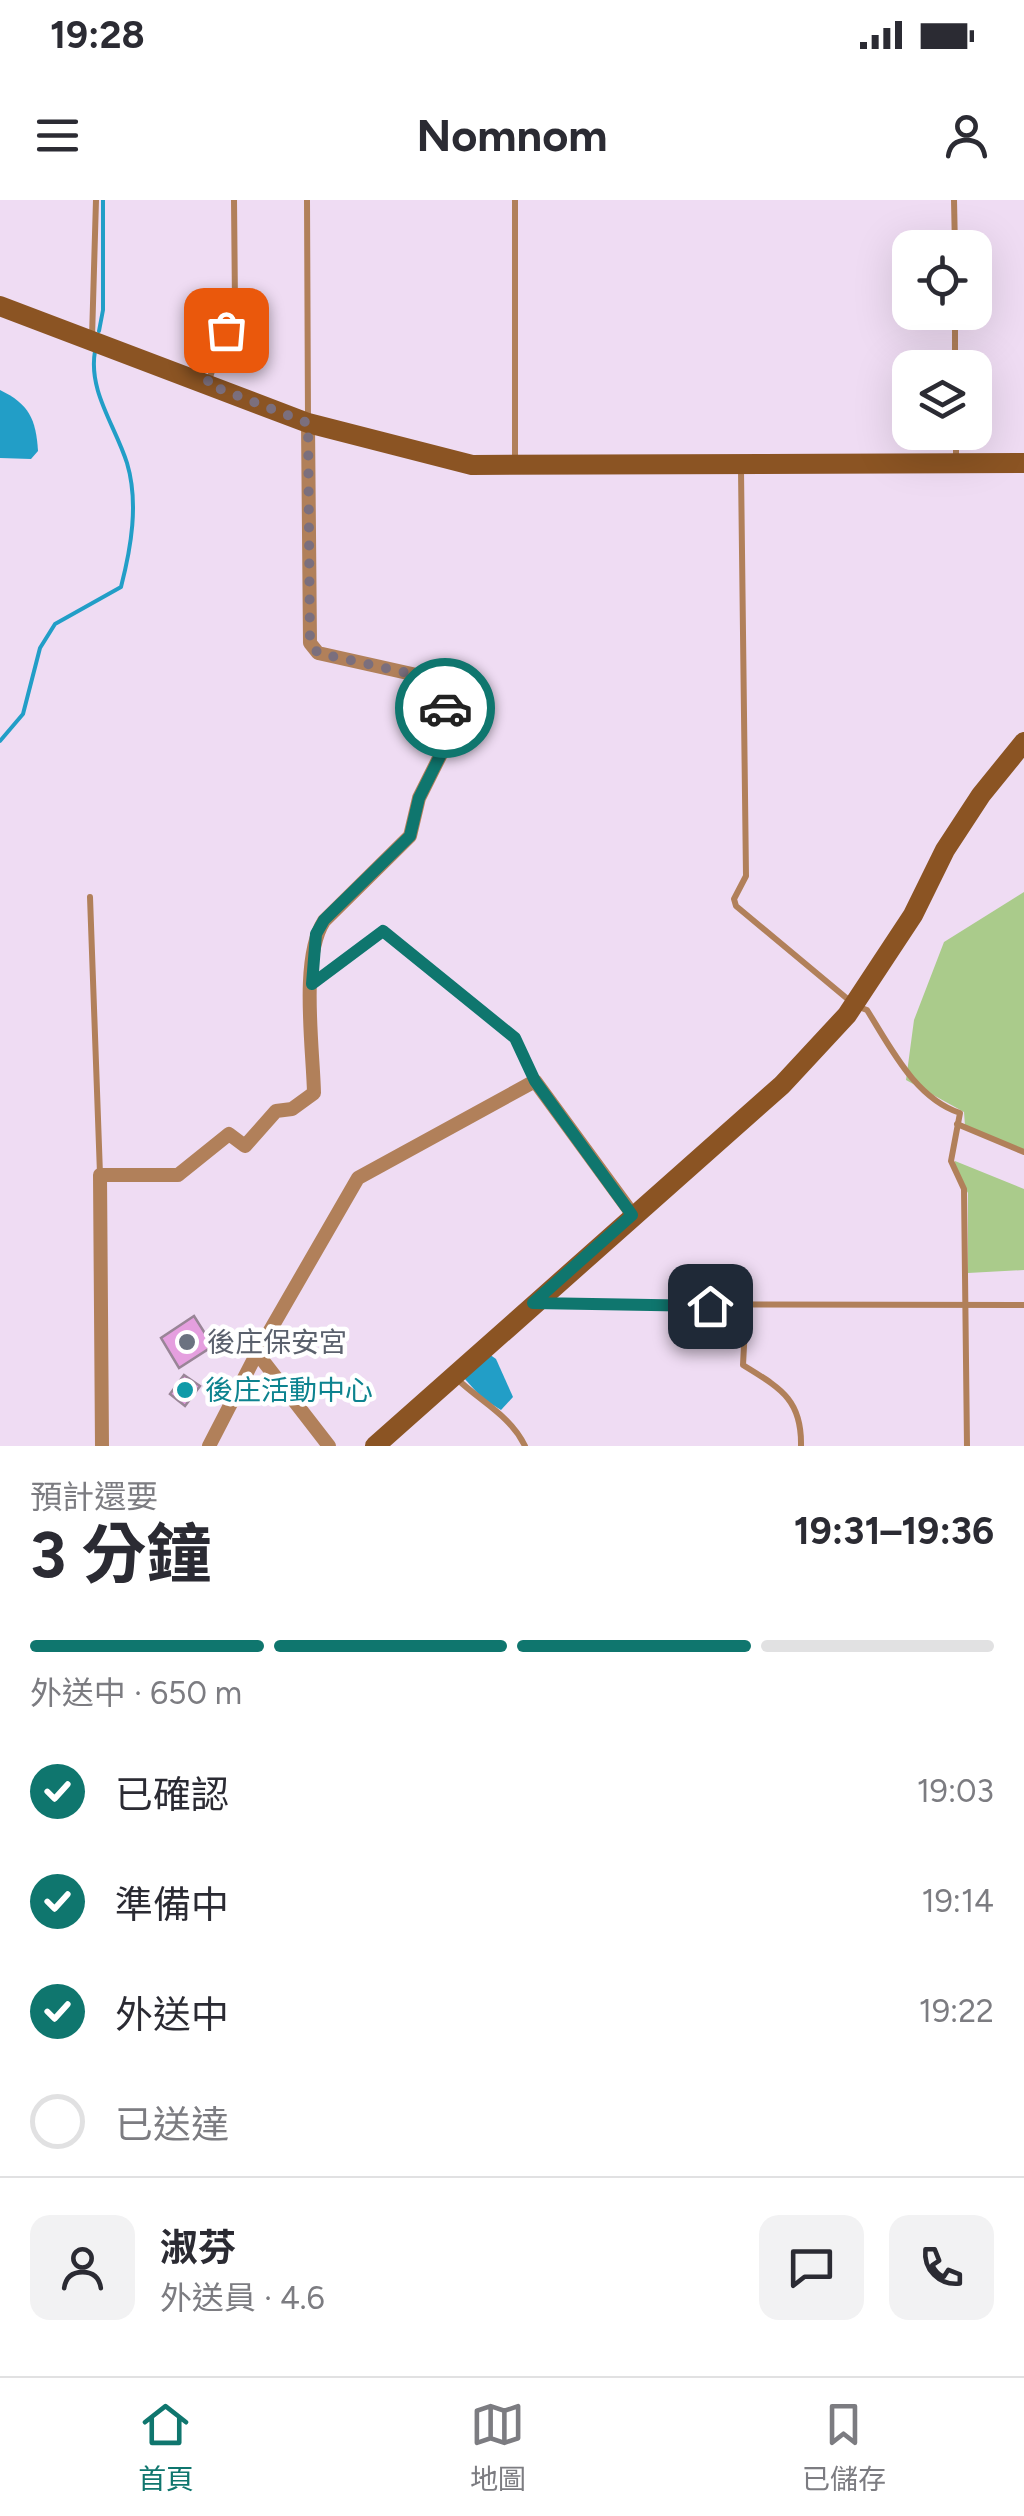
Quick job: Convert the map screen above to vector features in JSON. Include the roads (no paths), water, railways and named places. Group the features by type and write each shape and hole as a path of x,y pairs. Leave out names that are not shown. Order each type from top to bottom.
{"street":[{"path":"0,306 308,423 472,466 1024,463"},
{"path":"102,1446 100,1175 178,1175 229,1134 244,1146 276,1111 292,1109 314,1093 312,984 316,934 324,920 410,836 419,798 442,752 446,700 430,678 318,653 310,643 308,423"},
{"path":"375,1446 782,1086 856,1006 912,915 944,850 1024,742"},
{"path":"210,1446 358,1178 535,1081 632,1215"},
{"path":"258,1353 329,1446"}],"lane":[{"path":"92,339 96,200"},
{"path":"207,384 235,304 234,200"},
{"path":"307,200 308,423"},
{"path":"514,200 516,465"},
{"path":"954,200 954,230"},
{"path":"956,450 956,462"},
{"path":"741,464 746,876 734,898 736,906 856,1006 868,1010 914,1081 943,1106 960,1113 951,1161 964,1188 968,1446"},
{"path":"90,896 100,1175"},
{"path":"312,984 383,931 515,1038 535,1081"},
{"path":"958,1124 1024,1152"},
{"path":"533,1303 746,1307 1024,1305"},
{"path":"746,1307 743,1365 798,1408 801,1446"},
{"path":"454,1376 483,1404 515,1426 525,1446"}],"water":[{"path":"0,390 18,401 33,421 38,451 31,459 0,458"},
{"path":"489,1354 496,1359 513,1397 501,1410 482,1398 464,1378"}],"waterway":[{"path":"99,331 103,310 103,200"},
{"path":"0,741 23,714 40,648 55,624 121,587 130,541 133,494 127,463 95,380 95,351"}],"place":[{"name":"後庄保安宮","path":"187,1342"},
{"name":"後庄活動中心","path":"185,1390"}]}
